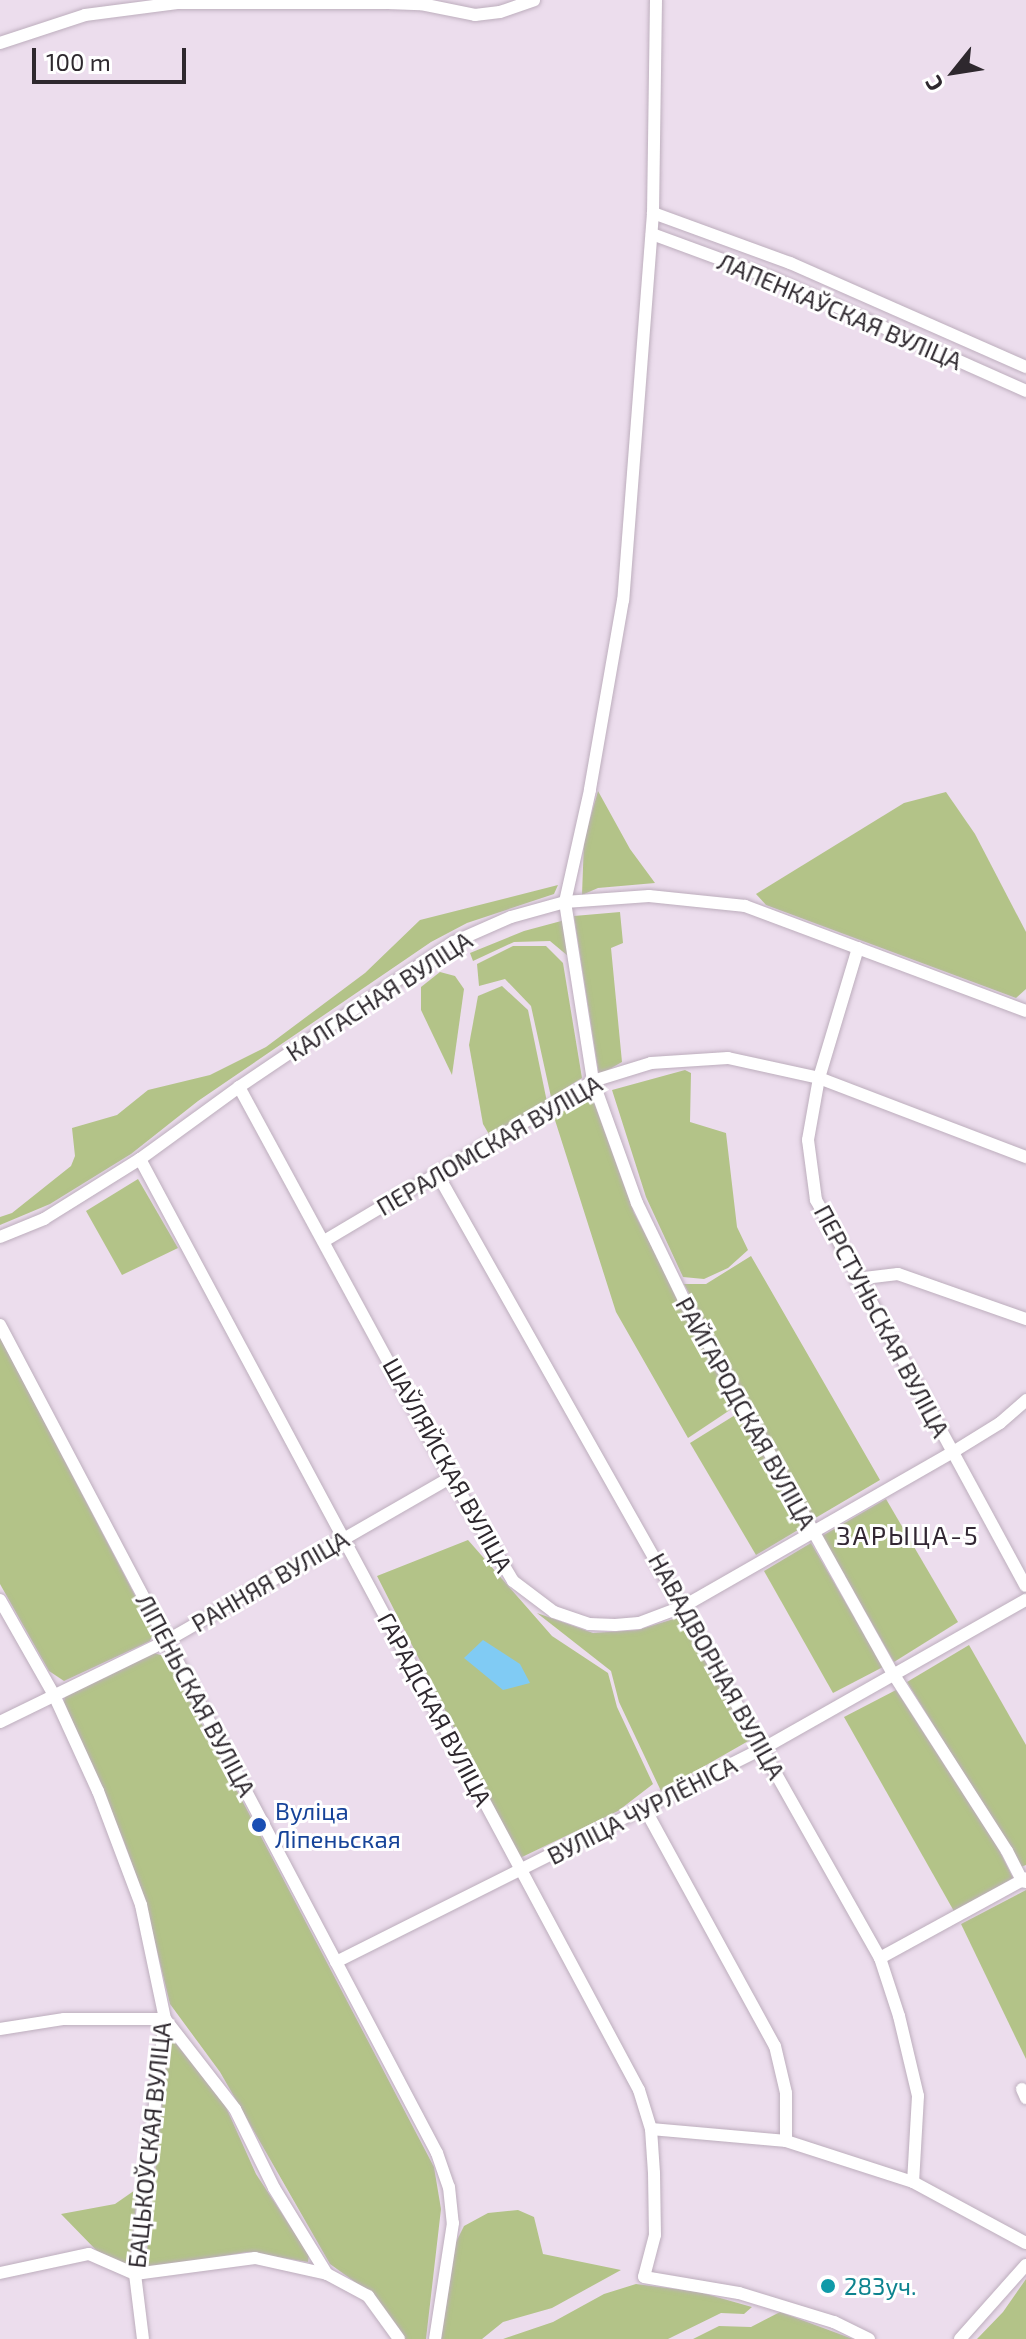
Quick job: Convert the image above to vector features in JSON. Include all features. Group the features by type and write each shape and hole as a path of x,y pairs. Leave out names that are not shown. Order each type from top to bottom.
{"street":[{"path":"0,43 85,15 151,5 421,4 475,15 500,12 534,0"},
{"path":"565,902 590,790 623,600 652,234 656,0"},
{"name":"ЛАПЕНКАЎСКАЯ ВУЛІЦА","path":"653,213 790,263 1026,367"},
{"name":"ЛАПЕНКАЎСКАЯ ВУЛІЦА","path":"652,234 777,280 1026,391"},
{"name":"КАЛГАСНАЯ ВУЛІЦА","path":"0,1237 44,1219 140,1159 239,1087 454,942 511,917 565,902 649,896 745,906 1026,1011"},
{"name":"РАЙГАРОДСКАЯ ВУЛІЦА","path":"565,902 593,1081 637,1203 684,1300 812,1532 894,1675 1025,1880"},
{"name":"ПЕРСТУНЬСКАЯ ВУЛІЦА","path":"858,948 819,1078 808,1140 816,1200 856,1279 1026,1586"},
{"name":"ПЕРАЛОМСКАЯ ВУЛІЦА","path":"324,1241 593,1081 651,1063 728,1058 819,1078 1026,1157"},
{"name":"ШАЎЛЯЙСКАЯ ВУЛІЦА","path":"239,1087 451,1477 513,1581 554,1612 589,1624 615,1625 639,1623 684,1606 953,1452 1000,1423 1026,1400"},
{"name":"ГАРАДСКАЯ ВУЛІЦА","path":"140,1159 627,2067 651,2129 655,2235 644,2277 739,2293 834,2322 869,2339"},
{"name":"НАВАДВОРНАЯ ВУЛІЦА","path":"438,1175 880,1958 899,2016 918,2096 913,2182"},
{"path":"856,1279 898,1274 1026,1319"},
{"name":"ЛІПЕНЬСКАЯ ВУЛІЦА","path":"0,1325 437,2153 449,2187 453,2223 435,2339"},
{"name":"РАННЯЯ ВУЛІЦА","path":"0,1722 168,1640 451,1477"},
{"name":"БАЦЬКОЎСКАЯ ВУЛІЦА","path":"0,1600 54,1695 98,1791 141,1905 165,2019 135,2274 143,2339"},
{"name":"ВУЛІЦА ЧУРЛЁНІСА","path":"336,1962 764,1748 1026,1600"},
{"path":"645,1809 775,2046 786,2093 786,2141"},
{"path":"880,1958 1025,1880"},
{"path":"0,2029 64,2019 165,2019 235,2109 274,2188 327,2274"},
{"path":"651,2129 786,2141 913,2182 1026,2243"},
{"path":"0,2273 89,2254 135,2274 255,2258 327,2274 368,2296 399,2339"},
{"path":"960,2339 1026,2265"}],"green space":[{"path":"598,791 630,849 655,883 598,888 582,895 584,840"},
{"path":"946,792 975,834 1026,932 1026,989 1016,998 766,905 756,894 904,803"},
{"path":"558,885 554,894 467,923 431,942 198,1101 131,1154 50,1204 0,1225 0,1217 12,1213 71,1166 75,1156 72,1128 117,1115 148,1090 210,1075 266,1047 365,973 420,920"},
{"path":"620,912 623,943 611,948 622,1062 599,1075 574,916"},
{"path":"565,920 568,956 550,941 514,942 473,961 470,953 524,931"},
{"path":"513,946 546,946 563,963 582,1078 551,1097 531,1006 505,979 479,986 477,964"},
{"path":"440,972 455,976 464,989 452,1075 421,1010 421,987"},
{"path":"502,986 528,1010 547,1102 490,1136 483,1124 469,1045 478,996"},
{"path":"685,1070 691,1073 690,1122 726,1133 737,1227 748,1250 728,1268 704,1279 683,1277 646,1197 612,1090"},
{"path":"591,1094 634,1213 736,1406 688,1438 616,1312 554,1117"},
{"path":"138,1179 178,1248 122,1275 86,1211"},
{"path":"751,1256 880,1480 812,1520 684,1284 706,1284"},
{"path":"0,1337 154,1632 150,1641 64,1681 49,1671 0,1584"},
{"path":"740,1412 803,1527 756,1555 690,1443"},
{"path":"886,1499 958,1622 894,1662 822,1536"},
{"path":"468,1540 552,1636 608,1673 617,1707 653,1784 618,1811 520,1858 377,1576"},
{"path":"811,1543 883,1667 833,1693 764,1571"},
{"path":"537,1613 593,1633 638,1630 680,1617 750,1740 661,1791 619,1702 611,1671"},
{"path":"969,1645 1026,1745 1026,1865 1021,1867 907,1682"},
{"path":"154,1653 167,1657 434,2167 441,2209 426,2339 405,2339 369,2292 330,2264 220,2072 170,2004 144,1897 123,1839 64,1702 65,1696"},
{"path":"896,1690 998,1848 1013,1878 955,1913 844,1717"},
{"path":"1026,1890 1026,2059 961,1924"},
{"path":"169,2035 225,2105 256,2174 309,2255 308,2262 247,2252 145,2270"},
{"path":"138,2188 129,2267 97,2251 61,2214 115,2204"},
{"path":"518,2210 534,2217 543,2254 621,2270 552,2308 503,2322 482,2339 441,2339 456,2242 464,2226 488,2213"},
{"path":"1026,2279 1026,2339 977,2339 1003,2312"},
{"path":"636,2284 699,2292 752,2307 744,2314 721,2313 668,2339 503,2339 553,2322 604,2294"},
{"path":"780,2312 853,2339 693,2339 719,2326 751,2327"}],"water":[{"path":"483,1640 520,1664 530,1683 503,1690 464,1658"}],"place":[{"name":"Вуліца Ліпеньская","path":"259,1825"},
{"name":"283уч.","path":"828,2286"}],"district":[{"name":"ЗАРЫЦА-5","path":"908,1535"}]}
